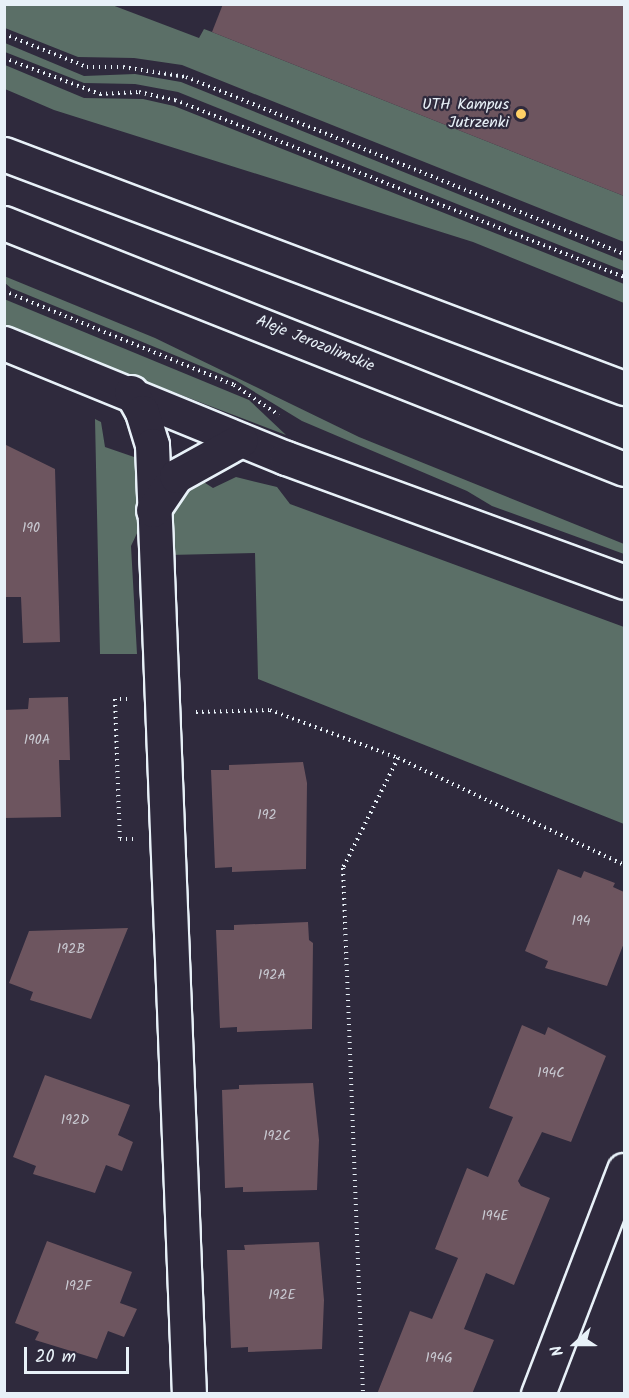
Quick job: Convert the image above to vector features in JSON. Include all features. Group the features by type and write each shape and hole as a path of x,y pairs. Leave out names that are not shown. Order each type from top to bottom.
{"street":[{"path":"10,155 624,388"},
{"name":"Aleje Jerozolimskie","path":"4,223 624,469"},
{"path":"4,343 131,392 241,440 624,582"},
{"path":"131,392 142,412 152,445 189,1394"},
{"path":"153,510 176,476 241,440"},
{"path":"538,1394 624,1170"}],"path":[{"path":"4,34 87,67 123,67 186,77 624,254"},
{"path":"4,58 100,94 139,92 175,100 624,278"},
{"path":"4,291 234,386 287,424"},
{"path":"161,713 270,710 398,758 624,865"},
{"path":"363,1394 343,868 398,758"}],"green space":[{"path":"4,5 112,5 199,38 204,29 212,32 624,196 624,242 182,65 134,58 78,57 5,28"},
{"path":"5,43 84,76 135,74 181,82 624,261 624,271 178,92 135,84 84,83 5,52"},
{"path":"5,65 84,98 143,99 174,106 624,284 624,303 473,242 54,110 5,89"},
{"path":"4,276 155,338 359,437 624,544 624,554 492,506 467,491 302,421 235,380 11,288 5,283"},
{"path":"4,299 249,400 286,435 5,328"},
{"path":"95,419 101,422 105,447 137,458 139,529 131,546 137,654 100,654"},
{"path":"236,477 277,487 290,504 624,627 624,824 258,679 255,553 169,555 168,518 183,490 199,479 213,488"}],"building":[{"name":"UTH Kampus Jutrzenki","path":"223,4 624,4 624,196 212,32"},
{"path":"4,444 55,469 60,642 23,643 21,597 4,597"},
{"path":"68,697 70,760 59,760 61,817 4,818 4,710 28,709 29,698"},
{"path":"303,762 307,783 306,869 232,872 232,867 215,868 211,770 229,770 229,765"},
{"path":"558,869 581,878 584,871 615,883 613,887 624,892 624,943 607,986 545,968 548,961 525,951"},
{"path":"308,922 309,940 313,943 312,1029 237,1032 237,1027 220,1028 216,930 234,930 234,925"},
{"path":"128,928 91,1019 30,1000 33,992 9,983 29,931"},
{"path":"522,1025 545,1035 548,1027 606,1056 571,1142 542,1132 518,1181 521,1186 550,1198 514,1285 486,1273 464,1329 494,1340 472,1394 377,1394 410,1311 432,1319 458,1258 435,1249 467,1168 488,1177 513,1117 489,1108"},
{"path":"45,1075 130,1105 118,1135 133,1142 122,1171 106,1165 95,1193 33,1174 36,1166 13,1157"},
{"path":"313,1083 319,1140 317,1190 243,1192 243,1187 225,1188 222,1090 239,1089 239,1085"},
{"path":"47,1241 132,1272 120,1303 137,1309 124,1337 108,1331 97,1359 35,1340 39,1332 15,1323"},
{"path":"319,1242 324,1300 322,1349 248,1352 248,1347 231,1348 227,1250 245,1250 244,1245"}],"place":[{"name":"UTH Kampus Jutrzenki","path":"521,114"}]}
